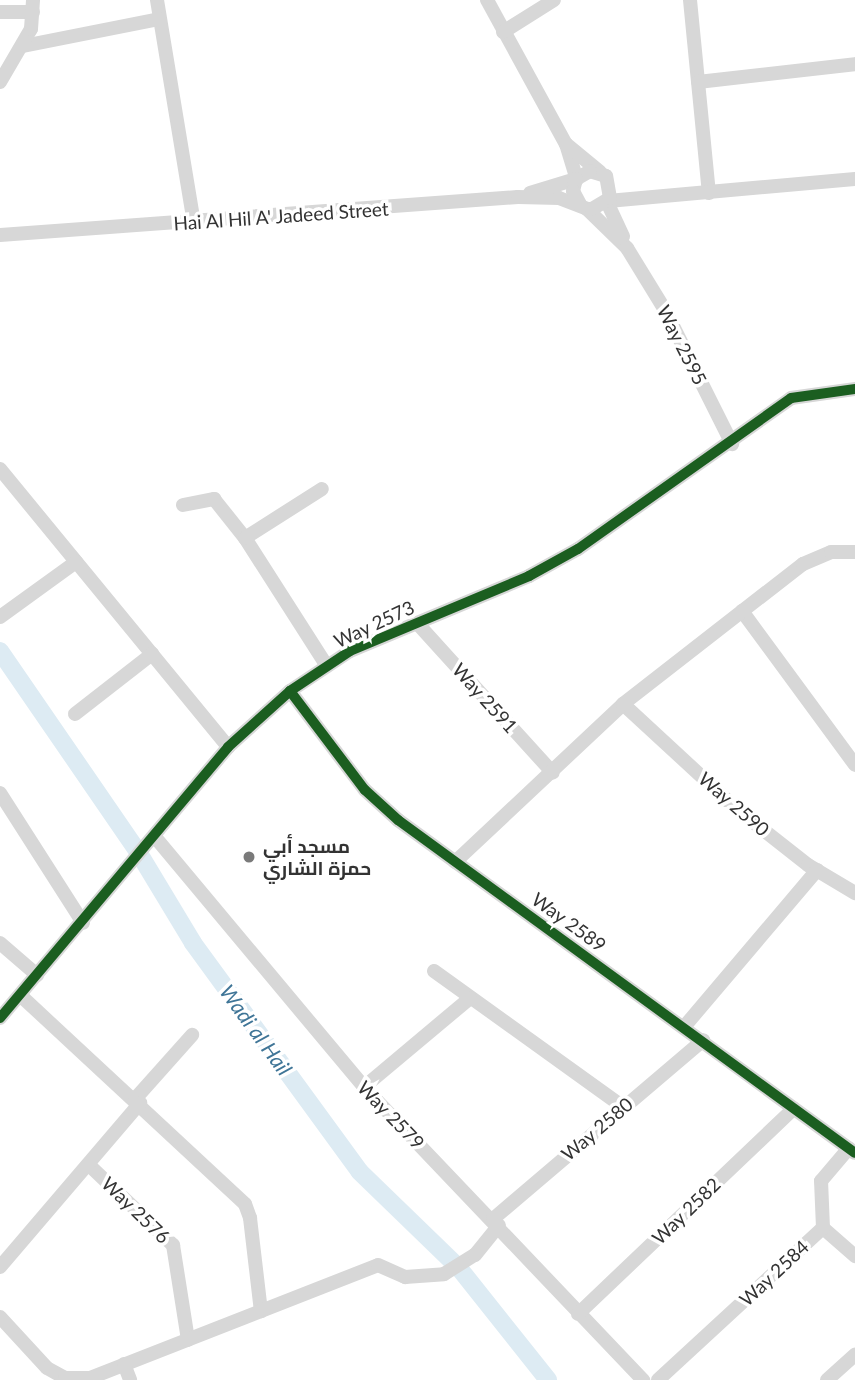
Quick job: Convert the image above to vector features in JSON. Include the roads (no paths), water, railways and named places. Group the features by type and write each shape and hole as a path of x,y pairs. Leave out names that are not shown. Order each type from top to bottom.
{"street":[{"path":"156,0 194,223"},
{"path":"486,0 566,144 577,179"},
{"path":"503,32 554,0"},
{"path":"690,0 709,193"},
{"path":"0,12 33,6 23,46 0,82"},
{"path":"23,46 159,19"},
{"path":"698,82 855,64"},
{"path":"566,144 605,177 608,202"},
{"path":"555,185 567,175 571,163"},
{"path":"651,198 605,177 585,172 577,179 573,191 584,207 608,202 709,193 855,179"},
{"name":"Hai Al Hil A' Jadeed Street","path":"518,197 577,179"},
{"name":"Hai Al Hil A' Jadeed Street","path":"43,232 194,223 518,197 559,198 584,207"},
{"path":"616,222 618,211 632,200"},
{"name":"Way 2595","path":"608,202 627,248 665,310 732,444"},
{"name":"Way 2595","path":"584,207 627,248"},
{"path":"0,228 43,232"},
{"path":"0,235 43,232"},
{"name":"Way 2573","path":"0,1018 83,923 228,747 290,691 350,650 529,576 578,549 732,444 791,398 855,389"},
{"path":"0,469 228,747"},
{"path":"245,538 322,489"},
{"path":"183,505 214,499 245,538 327,666"},
{"path":"455,862 624,704 803,564 831,552 855,552"},
{"path":"0,617 76,562"},
{"path":"743,611 855,765"},
{"name":"Way 2591","path":"417,623 553,773"},
{"path":"75,714 152,654"},
{"name":"Way 2589","path":"290,691 365,790 455,862 852,1151"},
{"name":"Way 2590","path":"624,704 738,810 817,870 855,892"},
{"path":"0,793 83,923"},
{"name":"Way 2579","path":"155,837 364,1087 496,1222 578,1314 643,1380"},
{"path":"684,1027 817,870"},
{"path":"0,943 37,975"},
{"path":"434,971 623,1107"},
{"path":"20,995 137,1101 244,1205 250,1218 261,1311"},
{"path":"364,1087 470,998"},
{"path":"0,1267 90,1166 137,1101 191,1035"},
{"name":"Way 2580","path":"0,1317 47,1368 65,1378 90,1378 379,1265 405,1277 444,1274 475,1255 496,1222 623,1107 703,1041"},
{"name":"Way 2582","path":"578,1314 794,1108"},
{"name":"Way 2584","path":"658,1380 823,1228 818,1194 821,1181 852,1151"},
{"name":"Way 2576","path":"90,1166 173,1245 188,1340"},
{"path":"823,1228 855,1256"},
{"path":"827,1380 855,1355"},
{"path":"124,1364 130,1380"}],"waterway":[{"name":"Wadi al Hail","path":"0,651 140,855 193,943 360,1172 459,1268 548,1380"}],"place":[{"name":"مسجد أبي حمزة الشاري","path":"249,857"}]}
